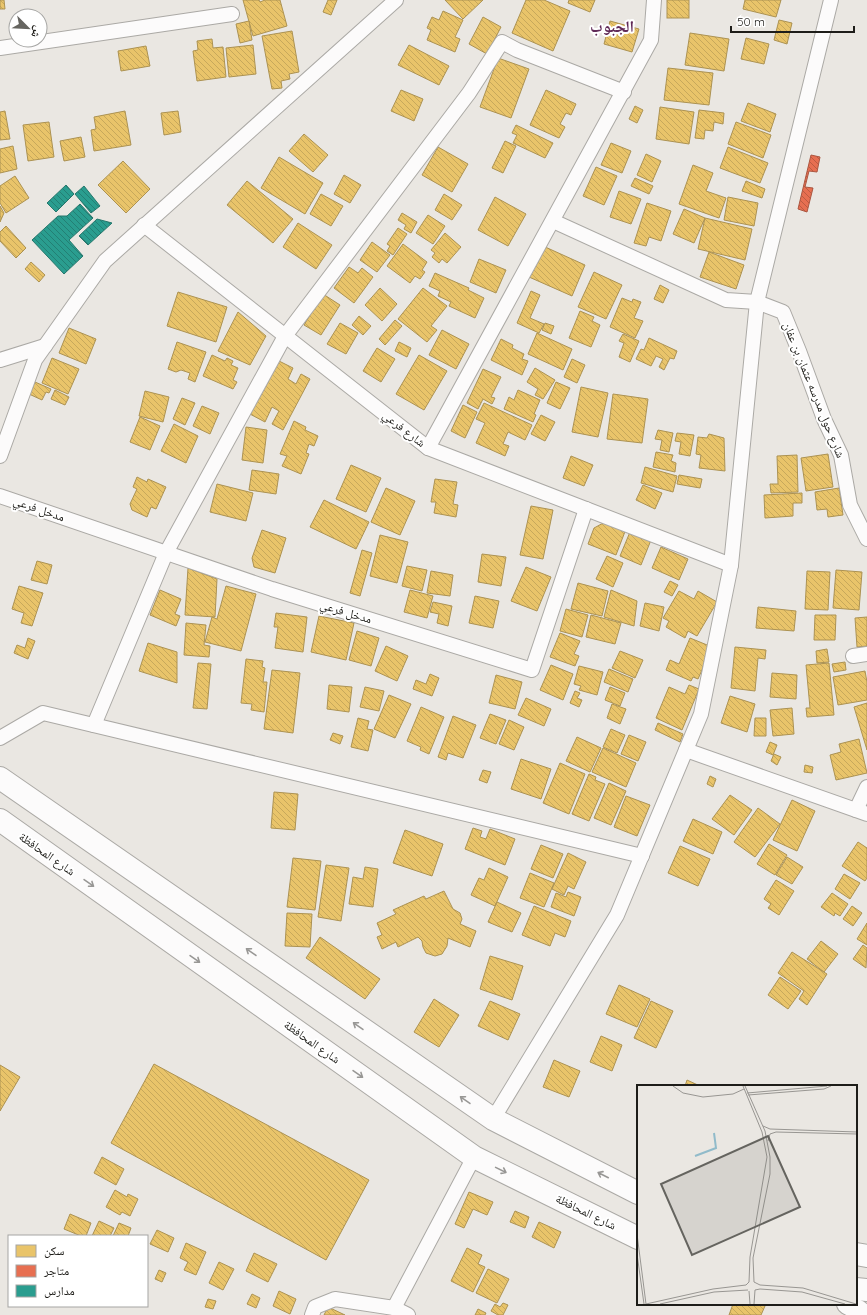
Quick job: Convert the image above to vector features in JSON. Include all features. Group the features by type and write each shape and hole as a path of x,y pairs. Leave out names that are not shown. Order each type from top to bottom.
{"main road":[{"path":"0,778 493,1119 637,1192"},
{"name":"شارع المحافظة","path":"0,820 474,1157 637,1238"},
{"path":"857,1254 867,1256"},
{"path":"857,1289 867,1290"}],"street":[{"path":"0,456 35,360 105,261 396,0"},
{"path":"428,448 624,92 651,40 654,0"},
{"path":"493,1119 617,915 701,714 731,565 757,302 831,0"},
{"path":"0,48 232,14"},
{"path":"94,725 166,553 286,336 469,93 502,42 517,50 624,92"},
{"name":"شارع حول مدرسه عثمان بن عفان","path":"553,221 726,300 757,302 783,312 824,419 841,455 850,506 867,539"},
{"name":"شارع فرعي","path":"144,225 428,448 731,565"},
{"path":"0,360 45,346"},
{"name":"مدخل فرعي","path":"0,496 272,589 532,670 586,509"},
{"path":"0,738 43,713 642,856"},
{"path":"686,750 861,812 867,787"},
{"path":"394,1308 474,1157"},
{"path":"312,1315 316,1307 335,1298 394,1308 408,1315"},
{"path":"849,1305 865,1315"}],"building: سكن":[{"path":"0,0 4,0 5,9 0,9"},
{"path":"243,0 259,0 260,2 265,0 280,0 287,26 253,36"},
{"path":"328,0 337,0 331,15 323,12"},
{"path":"445,0 483,0 463,19"},
{"path":"526,0 544,0 570,11 553,51 512,33"},
{"path":"569,0 595,0 590,12 568,3"},
{"path":"667,0 689,0 689,18 667,18"},
{"path":"745,0 781,0 776,17 743,9"},
{"path":"443,11 463,20 455,37 460,39 455,52 427,40 431,30 427,28 432,17 439,20"},
{"path":"483,17 501,27 487,54 469,44"},
{"path":"779,20 792,23 787,44 774,40"},
{"path":"249,21 252,40 240,43 236,24"},
{"path":"610,21 639,29 632,52 604,44"},
{"path":"292,31 299,72 289,74 290,79 281,81 282,88 272,89 262,36"},
{"path":"690,33 729,39 724,71 685,65"},
{"path":"746,38 769,44 764,64 741,59"},
{"path":"212,39 213,48 223,47 226,77 197,81 193,51 198,50 197,41"},
{"path":"253,45 256,74 229,77 226,48"},
{"path":"409,45 449,66 439,85 398,65"},
{"path":"146,46 150,66 121,71 118,51"},
{"path":"498,58 529,69 511,118 480,107"},
{"path":"668,68 713,73 709,105 664,100"},
{"path":"401,90 423,99 414,121 391,111"},
{"path":"546,90 576,104 571,115 566,113 560,124 565,127 559,138 530,125"},
{"path":"748,103 776,114 770,132 741,121"},
{"path":"635,106 643,110 637,123 629,119"},
{"path":"660,107 694,112 689,144 656,139"},
{"path":"699,110 724,113 723,124 714,122 713,131 705,130 704,139 695,138"},
{"path":"5,111 10,139 0,140 0,112"},
{"path":"125,111 131,145 94,151 91,130 96,129 94,117"},
{"path":"178,111 181,132 164,135 161,113"},
{"path":"49,122 54,157 28,161 23,125"},
{"path":"736,122 771,135 763,158 728,144"},
{"path":"516,125 553,143 545,158 513,143 517,135 512,133"},
{"path":"304,134 328,155 313,172 289,151"},
{"path":"81,137 85,157 64,161 60,141"},
{"path":"505,141 516,146 503,173 492,168"},
{"path":"611,143 631,151 622,173 601,165"},
{"path":"13,146 17,169 0,173 0,149"},
{"path":"438,147 468,164 452,192 422,175"},
{"path":"728,147 768,163 760,183 720,168"},
{"path":"646,154 661,161 652,182 637,175"},
{"path":"279,157 323,183 305,214 261,188"},
{"path":"123,161 150,189 126,213 98,185"},
{"path":"693,165 713,173 706,191 726,198 719,218 679,204"},
{"path":"596,167 617,176 604,205 583,196"},
{"path":"344,175 361,185 350,203 334,194"},
{"path":"15,176 29,198 6,213 0,203 0,186"},
{"path":"635,178 653,186 649,194 631,186"},
{"path":"247,181 293,219 273,243 227,205"},
{"path":"746,181 765,189 762,198 742,191"},
{"path":"619,191 641,199 631,224 610,217"},
{"path":"321,194 343,206 331,226 310,214"},
{"path":"444,194 462,205 452,220 435,210"},
{"path":"495,197 526,214 508,246 478,230"},
{"path":"728,197 758,203 754,226 724,220"},
{"path":"647,203 671,211 661,241 649,237 646,246 634,243"},
{"path":"0,206 4,213 0,222"},
{"path":"684,209 705,218 694,243 673,234"},
{"path":"402,213 417,222 411,233 404,229 406,225 398,220"},
{"path":"428,215 445,226 433,244 416,233"},
{"path":"705,218 752,229 745,260 698,249"},
{"path":"298,223 332,245 316,269 283,247"},
{"path":"6,226 26,248 16,258 0,241 0,232"},
{"path":"398,228 407,234 393,255 387,251 390,246 387,244"},
{"path":"445,233 461,247 447,263 442,259 439,263 432,257 435,253 431,250"},
{"path":"372,242 390,255 377,272 360,260"},
{"path":"403,244 427,262 422,270 425,272 420,279 415,276 410,283 387,266"},
{"path":"543,246 585,265 572,296 529,277"},
{"path":"709,252 744,265 736,289 700,277"},
{"path":"479,259 506,270 496,293 470,282"},
{"path":"31,262 45,275 39,282 25,269"},
{"path":"349,267 358,273 362,268 373,277 354,303 334,288"},
{"path":"594,272 622,285 606,319 578,307"},
{"path":"435,273 469,288 468,290 484,298 475,318 449,306 451,302 438,296 440,291 429,286"},
{"path":"660,285 669,290 663,303 654,299"},
{"path":"380,288 397,304 382,321 365,305"},
{"path":"423,288 447,306 431,326 437,330 427,342 398,319"},
{"path":"531,291 540,295 530,318 544,324 539,333 517,323"},
{"path":"178,292 227,307 216,342 167,326"},
{"path":"323,294 340,305 321,335 304,325"},
{"path":"622,298 632,302 633,299 641,302 634,318 643,321 635,338 610,327"},
{"path":"580,311 594,317 592,321 600,325 591,347 569,338"},
{"path":"238,312 266,336 250,365 218,351"},
{"path":"359,316 371,326 363,335 352,325"},
{"path":"395,320 402,326 385,345 379,339"},
{"path":"340,323 358,333 346,354 327,344"},
{"path":"545,323 554,326 551,334 542,330"},
{"path":"69,328 96,339 86,364 59,353"},
{"path":"442,330 469,344 456,369 429,355"},
{"path":"537,333 572,349 563,370 528,354"},
{"path":"623,334 639,341 630,362 619,357 624,343 619,341"},
{"path":"649,338 677,351 674,359 670,358 664,370 659,367 663,359 656,356 651,366 636,359 641,349 644,350"},
{"path":"501,339 513,345 512,348 524,354 522,359 528,361 522,375 491,360"},
{"path":"177,342 206,352 195,382 188,379 190,373 181,370 176,372 168,369"},
{"path":"399,342 411,348 407,357 395,351"},
{"path":"377,348 395,359 381,382 363,371"},
{"path":"212,355 225,361 227,358 233,361 231,365 238,368 233,380 237,382 233,389 203,376"},
{"path":"419,355 447,371 424,410 396,394"},
{"path":"52,358 79,369 68,394 42,383"},
{"path":"572,359 585,365 577,383 564,377"},
{"path":"277,360 293,368 288,379 296,384 301,374 310,379 283,430 272,424 279,411 272,407 265,422 248,413"},
{"path":"535,368 555,380 543,399 535,395 538,389 527,382"},
{"path":"483,369 501,377 491,397 495,398 492,404 483,399 478,409 467,403"},
{"path":"35,382 51,389 49,393 46,392 42,400 29,394"},
{"path":"556,382 570,388 560,409 547,403"},
{"path":"581,387 608,393 598,437 572,432"},
{"path":"55,390 69,397 65,405 51,399"},
{"path":"518,390 540,400 534,414 536,415 533,422 504,409 509,397 514,400"},
{"path":"145,391 169,397 163,422 139,416"},
{"path":"613,394 648,399 642,443 607,439"},
{"path":"182,398 195,403 185,425 173,419"},
{"path":"484,403 532,425 525,440 508,432 503,444 509,446 505,456 476,443 485,423 476,419"},
{"path":"463,405 477,412 465,438 451,431"},
{"path":"202,406 219,413 210,434 193,426"},
{"path":"541,415 555,422 545,441 531,434"},
{"path":"140,417 160,426 150,450 130,442"},
{"path":"294,421 306,427 305,430 318,436 314,446 309,444 306,453 309,454 301,474 282,466 287,456 280,454"},
{"path":"174,424 198,436 186,463 161,451"},
{"path":"246,427 267,430 263,463 242,460"},
{"path":"658,430 673,433 669,452 660,450 662,440 655,439"},
{"path":"677,433 694,435 690,456 679,454 681,442 675,441"},
{"path":"709,434 724,438 725,471 699,468 701,455 696,454 698,437 707,438"},
{"path":"656,452 673,455 671,461 676,463 675,472 653,467"},
{"path":"828,454 833,487 806,491 801,458"},
{"path":"797,455 798,492 771,493 770,484 778,484 777,456"},
{"path":"571,456 593,465 584,486 563,478"},
{"path":"351,465 381,478 366,512 336,499"},
{"path":"645,467 677,476 673,492 641,483"},
{"path":"252,470 279,474 276,494 249,490"},
{"path":"679,475 702,479 700,488 677,484"},
{"path":"137,477 147,482 148,479 166,487 156,509 151,507 147,517 132,510 130,504 137,489 133,487"},
{"path":"435,479 457,482 453,504 458,505 456,517 434,513 436,502 431,502"},
{"path":"217,484 253,493 246,521 210,512"},
{"path":"643,485 662,493 655,509 636,500"},
{"path":"386,488 415,501 400,535 371,522"},
{"path":"839,488 843,515 828,517 827,509 817,510 815,492"},
{"path":"802,493 802,503 793,503 793,516 765,518 764,495"},
{"path":"324,500 369,522 356,549 310,527"},
{"path":"531,506 553,510 543,559 520,555"},
{"path":"607,521 626,529 616,555 588,544 594,528"},
{"path":"262,530 286,538 275,573 254,567 252,558"},
{"path":"630,532 651,540 641,565 620,556"},
{"path":"380,535 408,542 397,583 370,576"},
{"path":"661,547 688,559 679,580 652,568"},
{"path":"362,550 372,553 360,596 350,593"},
{"path":"482,554 506,557 501,586 478,582"},
{"path":"607,556 623,563 613,587 596,579"},
{"path":"37,561 52,565 47,584 31,580"},
{"path":"407,566 427,570 422,591 402,586"},
{"path":"526,567 551,577 537,611 511,601"},
{"path":"188,568 217,579 215,617 185,615"},
{"path":"836,570 862,572 859,610 833,608"},
{"path":"431,571 453,575 450,596 427,593"},
{"path":"807,571 830,572 828,610 805,609"},
{"path":"670,581 678,585 672,596 664,592"},
{"path":"578,583 608,591 602,616 571,609"},
{"path":"19,586 43,593 32,626 21,623 24,613 12,609"},
{"path":"226,586 256,594 241,651 205,642 212,617 217,619"},
{"path":"160,590 181,599 175,614 180,616 176,626 150,615"},
{"path":"410,590 433,596 427,618 404,612"},
{"path":"611,590 637,601 634,626 604,617"},
{"path":"679,591 694,599 698,591 717,602 697,636 688,631 685,638 666,627 669,621 663,618"},
{"path":"475,596 499,601 493,628 469,623"},
{"path":"433,602 452,606 448,626 437,623 439,614 430,612"},
{"path":"645,603 664,607 659,631 640,626"},
{"path":"758,607 796,611 794,631 756,628"},
{"path":"566,609 588,615 582,637 560,631"},
{"path":"276,613 307,617 303,652 275,648 278,627 274,627"},
{"path":"591,615 621,623 615,644 586,637"},
{"path":"815,615 836,615 835,640 814,640"},
{"path":"319,616 354,623 346,660 311,652"},
{"path":"867,617 867,646 857,647 855,618"},
{"path":"186,623 206,625 204,645 210,646 209,657 184,655"},
{"path":"357,631 379,638 371,666 349,660"},
{"path":"560,633 580,641 574,654 579,656 575,666 550,657"},
{"path":"28,638 35,641 28,659 14,653 17,645 25,648"},
{"path":"690,638 712,647 698,679 693,677 691,681 666,670 670,660 679,664"},
{"path":"148,643 177,652 177,683 139,671"},
{"path":"386,646 408,656 397,681 375,671"},
{"path":"735,647 766,650 765,659 758,658 755,691 731,688"},
{"path":"827,649 829,662 817,663 816,651"},
{"path":"620,651 643,660 635,678 612,668"},
{"path":"246,659 263,661 262,667 265,668 263,682 267,682 264,712 251,710 252,704 241,703"},
{"path":"845,662 846,670 834,672 832,664"},
{"path":"198,663 211,664 207,709 193,708"},
{"path":"829,663 834,715 807,717 806,708 810,708 806,665"},
{"path":"551,665 573,674 563,700 540,690"},
{"path":"579,666 603,672 597,695 579,690 581,686 574,684"},
{"path":"609,669 633,679 628,692 604,682"},
{"path":"272,670 300,673 293,733 264,729"},
{"path":"865,671 867,682 867,700 838,705 833,677"},
{"path":"772,673 797,675 796,699 770,697"},
{"path":"430,674 439,678 432,696 413,689 416,680 426,684"},
{"path":"496,675 522,682 515,709 489,703"},
{"path":"329,685 352,687 349,712 327,709"},
{"path":"689,685 699,689 682,730 656,718 669,687 685,694"},
{"path":"365,687 384,691 379,711 360,707"},
{"path":"610,687 625,693 620,706 605,700"},
{"path":"575,691 580,693 577,698 582,700 579,707 570,703"},
{"path":"389,695 411,704 395,738 374,729"},
{"path":"730,696 755,704 747,732 721,723"},
{"path":"526,698 551,709 544,726 518,715"},
{"path":"867,703 867,750 854,707"},
{"path":"612,704 626,709 620,724 607,718"},
{"path":"421,707 444,717 429,754 420,750 421,747 407,741"},
{"path":"792,708 794,734 773,736 770,710"},
{"path":"490,714 506,720 496,744 480,738"},
{"path":"453,716 476,725 463,758 448,753 446,760 438,757"},
{"path":"358,718 369,721 367,729 373,730 368,751 351,747"},
{"path":"755,718 766,718 766,736 754,736"},
{"path":"509,720 524,727 514,750 499,744"},
{"path":"658,723 683,734 680,742 655,730"},
{"path":"611,729 625,735 617,753 603,747"},
{"path":"333,733 343,736 340,744 330,740"},
{"path":"629,735 646,742 638,761 621,754"},
{"path":"577,737 601,748 590,772 566,761"},
{"path":"859,739 867,773 836,780 830,755 841,752 839,744"},
{"path":"770,742 777,745 773,755 766,752"},
{"path":"603,748 636,763 626,787 592,772"},
{"path":"774,754 781,757 777,765 771,761"},
{"path":"521,759 551,769 541,799 511,789"},
{"path":"560,763 585,774 569,814 543,803"},
{"path":"805,765 813,767 812,773 804,772"},
{"path":"483,770 491,772 487,783 479,780"},
{"path":"589,774 596,777 595,780 605,784 589,821 572,814"},
{"path":"710,776 716,779 713,787 707,784"},
{"path":"609,783 626,791 611,825 594,818"},
{"path":"274,792 298,794 295,830 271,828"},
{"path":"730,795 752,810 734,835 712,819"},
{"path":"626,796 650,805 637,836 614,827"},
{"path":"792,800 815,811 797,851 773,840"},
{"path":"758,808 780,824 755,857 734,842"},
{"path":"693,819 722,832 713,854 683,841"},
{"path":"473,828 482,831 480,837 486,839 490,829 515,839 505,865 465,849"},
{"path":"405,830 443,844 432,876 393,863"},
{"path":"858,842 867,848 867,878 865,881 842,866"},
{"path":"769,844 787,855 775,875 757,864"},
{"path":"541,845 563,854 553,878 531,869"},
{"path":"680,846 710,859 698,886 668,873"},
{"path":"568,853 586,862 574,889 568,886 564,895 552,889"},
{"path":"787,857 803,867 792,884 776,875"},
{"path":"293,858 321,861 315,910 287,907"},
{"path":"326,865 349,868 341,921 318,917"},
{"path":"365,867 378,869 373,907 349,904 353,877 363,879"},
{"path":"489,868 508,877 495,906 471,895 479,878 484,880"},
{"path":"530,873 554,883 544,907 520,898"},
{"path":"844,874 860,883 850,899 835,889"},
{"path":"776,880 794,891 779,915 768,908 771,904 764,899"},
{"path":"444,891 453,909 460,913 462,919 460,924 476,931 470,947 448,938 447,946 442,954 435,956 426,953 422,941 418,937 398,947 396,942 382,949 377,937 382,935 377,923 396,914 393,910 424,896 426,899"},
{"path":"568,892 581,897 574,916 551,907 556,893 566,897"},
{"path":"832,893 848,904 840,916 835,913 834,916 821,907"},
{"path":"497,902 521,913 512,932 488,922"},
{"path":"534,906 571,921 565,937 555,933 550,946 522,935"},
{"path":"852,906 862,913 853,926 843,919"},
{"path":"287,913 312,914 310,947 285,946"},
{"path":"867,923 867,945 857,939"},
{"path":"320,937 380,979 365,999 306,958"},
{"path":"821,941 838,954 824,972 807,959"},
{"path":"863,945 867,948 866,968 853,959"},
{"path":"792,952 827,974 807,1005 799,999 804,991 778,973"},
{"path":"490,956 523,966 512,1000 480,989"},
{"path":"780,977 801,991 788,1009 768,995"},
{"path":"619,985 650,999 637,1027 606,1014"},
{"path":"434,999 459,1015 439,1047 414,1032"},
{"path":"490,1001 520,1014 508,1040 478,1026"},
{"path":"651,1001 673,1011 656,1048 634,1038"},
{"path":"601,1036 622,1045 612,1071 590,1062"},
{"path":"554,1060 580,1071 569,1097 543,1087"},
{"path":"154,1064 369,1180 326,1260 111,1143"},
{"path":"0,1065 20,1077 0,1111"},
{"path":"687,1080 698,1085 685,1085"},
{"path":"102,1157 124,1169 116,1185 94,1173"},
{"path":"115,1190 127,1197 128,1194 138,1199 130,1216 122,1212 120,1215 106,1207"},
{"path":"469,1192 493,1202 487,1215 473,1209 464,1228 455,1224"},
{"path":"515,1211 529,1217 525,1228 510,1222"},
{"path":"70,1214 91,1223 86,1235 79,1235 64,1229"},
{"path":"99,1221 114,1228 110,1235 92,1235"},
{"path":"539,1222 561,1232 554,1248 532,1237"},
{"path":"119,1223 131,1228 128,1235 113,1235"},
{"path":"157,1230 174,1238 168,1252 150,1244"},
{"path":"186,1243 206,1252 196,1275 184,1270 188,1262 180,1258"},
{"path":"467,1248 482,1255 478,1264 485,1267 473,1292 451,1281"},
{"path":"254,1253 277,1264 268,1282 246,1271"},
{"path":"219,1262 234,1269 223,1290 209,1283"},
{"path":"488,1269 509,1279 497,1303 476,1293"},
{"path":"159,1270 166,1273 162,1282 155,1279"},
{"path":"279,1291 296,1299 290,1314 273,1306"},
{"path":"252,1294 260,1298 256,1308 247,1304"},
{"path":"208,1299 216,1301 213,1309 205,1307"},
{"path":"503,1303 508,1305 503,1315 498,1315 491,1311 495,1304 500,1307"},
{"path":"733,1305 765,1306 761,1315 729,1315"},
{"path":"328,1307 345,1315 324,1315"},
{"path":"478,1309 486,1313 485,1315 475,1315"}],"building: متاجر":[{"path":"811,155 820,157 817,172 809,171 805,187 813,188 807,212 798,209"}],"building: مدارس":[{"path":"66,185 74,194 56,212 47,203"},
{"path":"84,186 100,206 91,213 75,194"},
{"path":"80,204 93,218 69,240 83,256 64,274 32,240 58,216 67,216"},
{"path":"97,219 112,223 88,245 79,236"}],"district":[{"name":"الجبوب","path":"612,26"}]}
